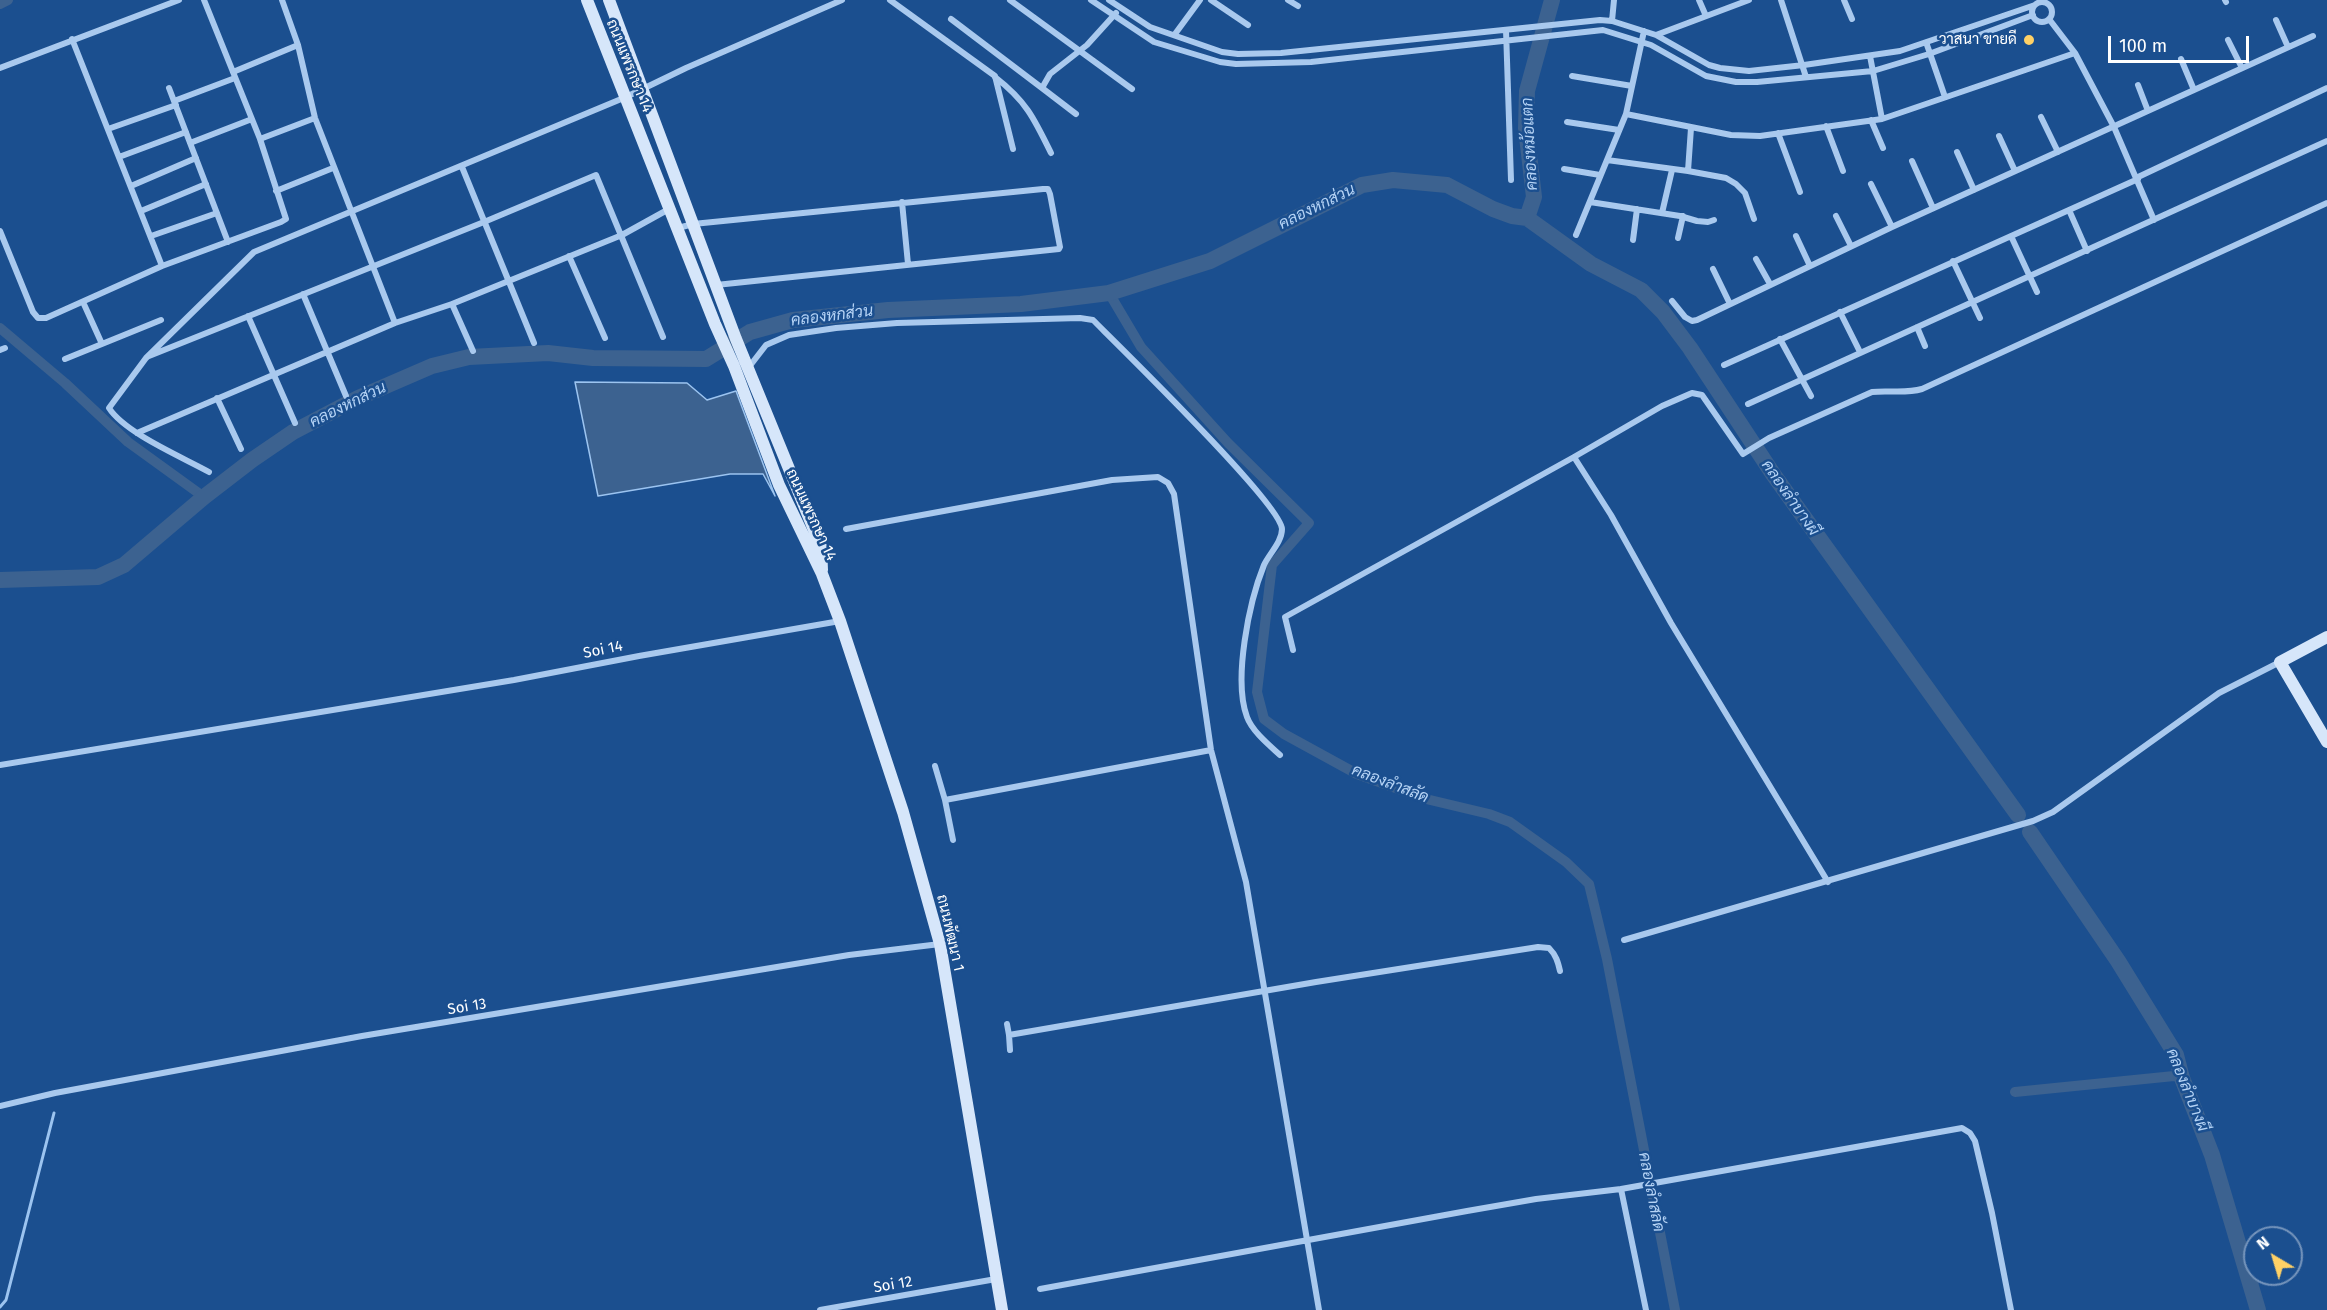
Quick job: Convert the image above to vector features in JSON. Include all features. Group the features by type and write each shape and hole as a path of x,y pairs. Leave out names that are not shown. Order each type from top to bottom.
{"main road":[{"name":"ถนนแพรกษา 14","path":"587,0 715,324 742,365"},
{"name":"ถนนแพรกษา 14","path":"609,0 731,323 779,486 822,574"},
{"name":"ถนนพัฒนา 1","path":"822,574 840,621 903,812 940,944 1002,1310"},
{"path":"2327,637 2280,662 2327,742"}],"street":[{"path":"0,68 178,0"},
{"path":"0,231 2,243 33,312 38,318 46,318 162,266 285,219 260,139 204,0"},
{"path":"282,0 298,45 315,117 395,323"},
{"path":"209,472 137,433 113,414 109,408 146,358 254,252 626,97 842,0"},
{"path":"890,0 1015,92 1032,114 1051,153"},
{"path":"1010,0 1132,88"},
{"path":"1091,0 1154,42 1220,62 1236,64 1280,64 1603,30 1651,45 1696,71 1718,80 1757,82 1873,71 1929,54 2033,15 2041,3"},
{"path":"1108,0 1150,27 1221,51 1238,54 1281,53 1566,23 1612,21 1656,35 1709,65 1749,70 1804,65 1900,51 2041,3 2056,0"},
{"path":"1175,34 1200,0"},
{"path":"1211,0 1248,25"},
{"path":"1288,0 1298,6"},
{"path":"1612,21 1614,0"},
{"path":"1699,0 1706,16"},
{"path":"1656,35 1749,0"},
{"path":"1781,0 1804,65 1806,77"},
{"path":"1844,0 1852,19"},
{"path":"2041,3 2052,9 2049,20"},
{"path":"1041,88 1050,74 1099,34 1121,9"},
{"path":"2033,15 2039,21 2049,20"},
{"path":"951,19 1076,114"},
{"path":"2049,20 2075,53 2114,127 2154,220"},
{"path":"2276,20 2288,47"},
{"path":"1506,30 1511,180"},
{"path":"1576,235 1626,114 1644,31"},
{"path":"1672,302 1685,317 1692,321 1933,208 2313,36"},
{"path":"72,39 162,266"},
{"path":"2228,40 2242,68"},
{"path":"1926,42 1945,97"},
{"path":"1382,43 1384,54"},
{"path":"108,129 175,103 298,45"},
{"path":"1280,64 1281,53"},
{"path":"1626,114 1746,137 1882,119 2075,53"},
{"path":"1870,56 1882,119"},
{"path":"2181,59 2194,90"},
{"path":"995,76 1013,149"},
{"path":"1572,76 1632,86"},
{"path":"2138,85 2148,111"},
{"path":"169,88 228,242"},
{"path":"1724,365 2069,210 2327,88"},
{"path":"260,139 315,117"},
{"path":"2041,117 2058,152"},
{"path":"190,143 252,119"},
{"path":"1870,120 1882,148"},
{"path":"1567,122 1619,130"},
{"path":"1826,126 1843,171"},
{"path":"1688,171 1691,128"},
{"path":"119,157 186,132"},
{"path":"1778,132 1800,192"},
{"path":"1999,136 2014,171"},
{"path":"1748,404 2327,141"},
{"path":"1957,152 1974,190"},
{"path":"131,186 196,158"},
{"path":"1607,160 1726,178 1744,193 1754,219"},
{"path":"1912,161 1933,208"},
{"path":"462,167 534,343"},
{"path":"276,191 333,168"},
{"path":"1564,169 1600,175"},
{"path":"1662,213 1672,170"},
{"path":"146,358 484,222 596,174 663,337"},
{"path":"141,211 206,184"},
{"path":"1871,184 1892,227"},
{"path":"678,228 693,224 1048,189 1060,247 1054,250 716,285"},
{"path":"902,202 908,264"},
{"path":"1590,202 1708,222 1714,220"},
{"path":"1293,650 1285,617 1662,406 1692,393 1702,395 1743,454 1768,438 1872,392 1887,390 1910,392 1922,389 2327,202"},
{"path":"137,433 395,323 452,304 622,235 670,209"},
{"path":"1633,240 1637,209"},
{"path":"2069,210 2087,251"},
{"path":"151,236 217,213"},
{"path":"1678,238 1683,216"},
{"path":"1836,216 1851,246"},
{"path":"1796,236 1810,266"},
{"path":"2011,236 2037,292"},
{"path":"569,256 605,338"},
{"path":"1756,259 1770,284"},
{"path":"1953,261 1980,318"},
{"path":"1713,269 1730,304"},
{"path":"303,294 346,396"},
{"path":"83,302 102,344"},
{"path":"452,304 473,351"},
{"path":"1840,312 1860,352"},
{"path":"248,316 295,423"},
{"path":"742,365 765,345 789,335 836,328 897,323 1080,318 1093,321 1182,410 1250,482 1277,515 1282,529 1279,540 1265,562 1257,582 1243,655 1241,687 1248,720 1280,755"},
{"path":"65,359 161,320"},
{"path":"1917,327 1925,345"},
{"path":"1780,339 1811,396"},
{"path":"218,398 241,449"},
{"path":"1574,457 1611,515 1671,623 1828,882"},
{"path":"846,529 1108,480 1158,477 1168,483 1174,494 1210,750 1246,882 1319,1310"},
{"name":"Soi 14","path":"0,765 372,705 840,621"},
{"path":"1624,940 2003,831 2053,812 2219,693 2280,662"},
{"path":"945,801 1210,750"},
{"path":"936,766 953,840"},
{"name":"Soi 13","path":"0,1106 55,1092 362,1036 849,955 940,944"},
{"path":"1009,1035 1538,947 1549,948 1554,953 1560,971"},
{"path":"1007,1024 1010,1050"},
{"path":"1040,1289 1536,1199 1621,1189 1962,1128 1970,1132 1975,1141 2011,1310"},
{"path":"1621,1189 1646,1310"},
{"name":"Soi 12","path":"820,1310 997,1278"}],"water":[{"path":"575,382 687,383 707,400 736,391 775,496 763,474 730,474 598,496"}],"waterway":[{"path":"0,4 8,0"},
{"name":"คลองหม้อแตก","path":"1527,218 1534,197 1526,128 1527,91 1552,0"},
{"name":"คลองหกส่วน","path":"0,580 98,577 124,565 204,497 293,432 358,398 432,366 469,357 548,353 593,358 706,359 750,332 793,320 888,310 1021,304 1109,293 1210,261 1362,185 1393,180 1447,185 1493,209 1512,216 1527,218 1591,264 1641,290 1663,312 1690,348 1773,474 2018,815"},
{"name":"คลองลำสลัด","path":"1109,293 1141,347 1228,443 1309,523 1272,565 1257,692 1264,719 1284,734 1357,774 1426,799 1489,814 1510,822 1566,862 1589,884 1607,959 1675,1310"},
{"path":"0,328 65,383 128,442 204,497"},
{"name":"คลองลำบางผี","path":"2030,832 2118,961 2176,1055 2182,1078 2212,1155 2258,1310"},
{"path":"2015,1092 2174,1076 2182,1078"},
{"path":"0,1307 6,1300 54,1113"}],"place":[{"name":"วาสนา ขายดี","path":"2029,40"}]}
